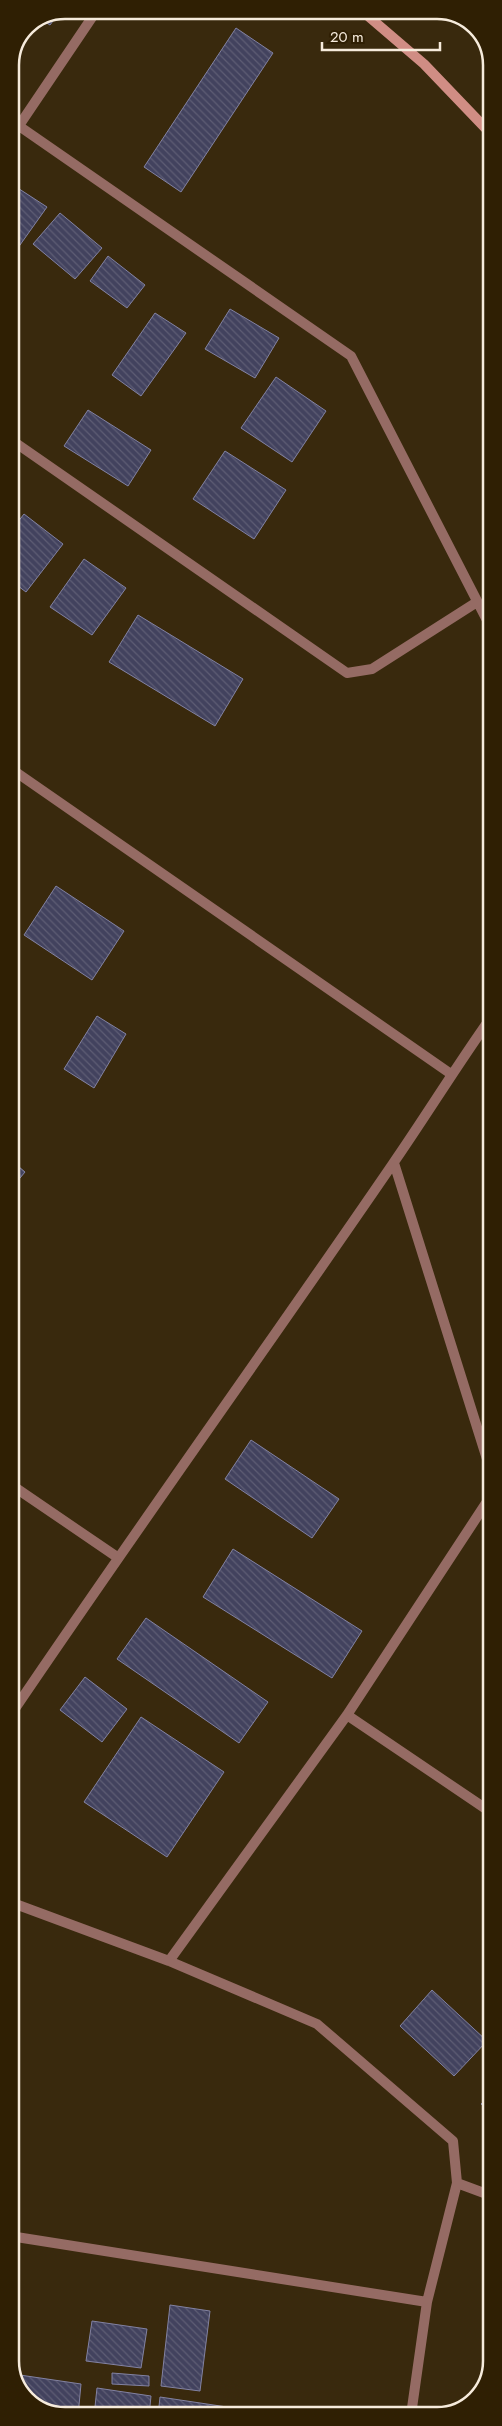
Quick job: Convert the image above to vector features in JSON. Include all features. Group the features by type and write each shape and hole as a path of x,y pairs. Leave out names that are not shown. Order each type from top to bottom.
{"street":[{"path":"91,19 19,126 351,356 483,613"},
{"path":"372,19 424,64 483,126"},
{"path":"19,445 348,673 372,669 477,602"},
{"path":"19,774 451,1074"},
{"path":"19,1703 117,1557 394,1163 451,1074 483,1029"},
{"path":"394,1163 483,1446"},
{"path":"19,1490 117,1557"},
{"path":"169,1961 348,1715 483,1508"},
{"path":"348,1715 483,1807"},
{"path":"19,1905 169,1961 317,2024 453,2141 457,2182 427,2302 412,2407"},
{"path":"457,2182 483,2192"},
{"path":"19,2237 427,2302"}],"building":[{"path":"236,28 273,53 181,192 144,167"},
{"path":"19,189 47,207 19,246"},
{"path":"60,213 102,248 75,279 33,244"},
{"path":"108,256 145,285 127,308 90,281"},
{"path":"230,309 279,338 255,378 205,349"},
{"path":"155,313 186,333 141,396 112,375"},
{"path":"276,377 326,411 292,462 241,428"},
{"path":"88,410 151,450 128,486 64,446"},
{"path":"225,451 286,490 254,539 193,499"},
{"path":"24,514 63,544 26,592 19,587 19,520"},
{"path":"84,559 126,588 92,635 50,607"},
{"path":"138,615 243,679 215,726 109,662"},
{"path":"56,886 124,931 92,980 24,935"},
{"path":"97,1016 126,1034 94,1088 64,1069"},
{"path":"19,1167 25,1172 19,1179"},
{"path":"251,1440 339,1499 312,1538 225,1479"},
{"path":"233,1549 362,1631 332,1678 203,1597"},
{"path":"146,1618 268,1702 239,1743 117,1659"},
{"path":"85,1677 127,1709 102,1742 60,1710"},
{"path":"141,1717 224,1772 167,1857 84,1802"},
{"path":"432,1990 483,2037 483,2045 454,2076 400,2026"},
{"path":"170,2305 210,2311 200,2391 161,2386"},
{"path":"92,2321 147,2329 141,2368 86,2361"},
{"path":"112,2373 149,2376 149,2386 112,2384"},
{"path":"21,2375 81,2384 79,2407 53,2406 32,2394"},
{"path":"97,2388 151,2396 150,2407 95,2407"},
{"path":"160,2397 227,2407 159,2407"}]}
